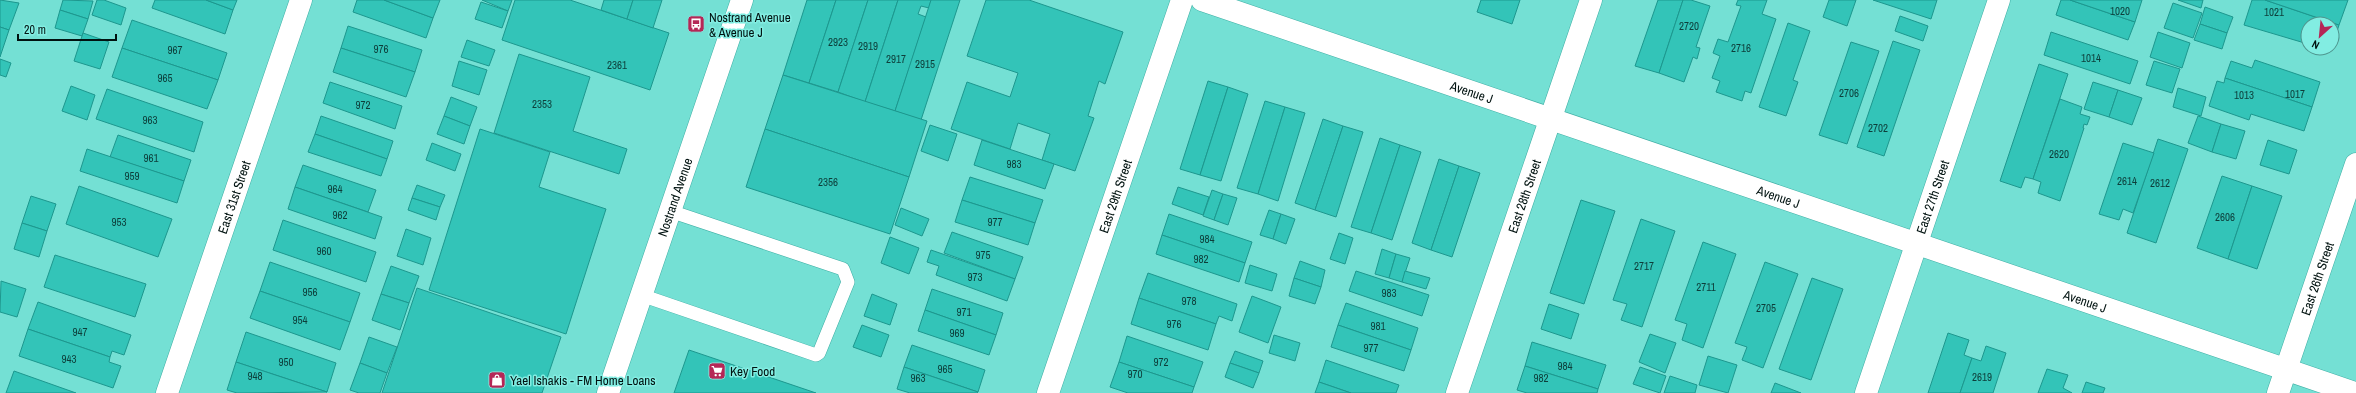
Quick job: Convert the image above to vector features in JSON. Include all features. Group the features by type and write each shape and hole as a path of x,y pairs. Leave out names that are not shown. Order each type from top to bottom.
{"street":[{"name":"East 31st Street","path":"167,393 300,0"},
{"name":"Nostrand Avenue","path":"608,393 742,0"},
{"name":"East 29th Street","path":"1048,393 1182,0"},
{"name":"Avenue J","path":"1202,0 2355,393"},
{"name":"East 28th Street","path":"1457,393 1591,0"},
{"name":"East 27th Street","path":"1866,393 1999,0"},
{"name":"East 26th Street","path":"2278,393 2356,164"}],"lane":[{"path":"641,295 816,355 819,353 848,282 843,269 670,211"}],"building":[{"path":"0,0 19,3 9,30 0,27"},
{"path":"63,0 93,1 88,19 60,10"},
{"path":"97,0 104,0 126,8 121,25 92,15"},
{"path":"155,0 206,0 233,10 225,34 152,8"},
{"path":"206,0 237,0 233,10"},
{"path":"357,0 384,0 433,18 426,38 353,12"},
{"path":"384,0 440,0 433,18"},
{"path":"482,0 512,0 508,11"},
{"path":"515,0 570,0 669,33 650,90 502,40"},
{"path":"604,0 633,0 627,19 601,10"},
{"path":"633,0 662,0 653,28 627,19"},
{"path":"807,0 836,0 809,83 783,75"},
{"path":"836,0 868,0 838,92 809,83"},
{"path":"868,0 898,0 865,102 838,92"},
{"path":"898,0 931,0 929,8 921,6 918,14 926,17 895,111 865,102"},
{"path":"931,0 960,0 921,120 895,111"},
{"path":"986,0 1029,0 1123,32 1105,84 1099,81 1088,116 1094,118 1075,171 1042,160 1050,134 1018,123 1010,149 951,129 967,82 1010,97 1018,73 967,56"},
{"path":"1481,0 1520,0 1512,24 1477,12"},
{"path":"1658,0 1683,0 1659,73 1635,66"},
{"path":"1683,0 1691,0 1710,6 1696,47 1700,48 1697,59 1693,57 1684,82 1659,73"},
{"path":"1738,0 1767,0 1762,14 1776,19 1751,93 1745,91 1742,101 1716,92 1720,81 1712,78 1720,56 1713,53 1718,39 1728,42 1741,6 1736,5"},
{"path":"1829,0 1856,0 1847,26 1823,17"},
{"path":"1873,0 1937,0 1931,19"},
{"path":"2061,0 2070,0 2135,22 2128,40 2056,15"},
{"path":"2070,0 2142,0 2135,22"},
{"path":"2178,0 2203,0 2201,8"},
{"path":"2252,0 2265,0 2312,16 2300,16 2300,42 2244,25"},
{"path":"2265,0 2348,0 2340,22 2340,16 2312,16"},
{"path":"481,2 508,11 502,28 475,19"},
{"path":"2173,3 2202,13 2193,38 2164,28"},
{"path":"2205,7 2233,17 2227,33 2200,24"},
{"path":"60,10 88,19 82,36 55,28"},
{"path":"1900,16 1928,26 1923,41 1895,31"},
{"path":"132,20 227,53 218,80 122,48"},
{"path":"1788,23 1810,31 1793,80 1798,82 1786,116 1759,107"},
{"path":"2200,24 2227,33 2222,49 2194,40"},
{"path":"348,26 422,50 415,72 341,48"},
{"path":"0,27 9,30 0,57"},
{"path":"2051,32 2138,61 2130,84 2044,55"},
{"path":"2158,32 2190,43 2182,68 2150,57"},
{"path":"83,33 109,42 100,69 74,61"},
{"path":"467,40 495,50 489,66 461,57"},
{"path":"1893,41 1920,50 1884,156 1857,147"},
{"path":"1851,42 1879,51 1847,144 1819,135"},
{"path":"122,48 218,80 207,109 112,77"},
{"path":"341,48 415,72 406,97 333,72"},
{"path":"519,54 590,77 573,131 627,149 619,174 494,133"},
{"path":"0,59 11,63 6,77 0,75"},
{"path":"2255,60 2320,82 2312,107 2225,78 2231,61 2252,68"},
{"path":"459,61 487,70 479,95 452,86"},
{"path":"2154,61 2180,69 2172,93 2146,85"},
{"path":"2039,64 2068,74 2033,179 2025,177 2021,188 2000,181"},
{"path":"783,75 927,121 909,177 765,129"},
{"path":"2225,78 2312,107 2304,131 2251,114 2249,120 2209,106 2217,81 2224,83"},
{"path":"1208,81 1228,87 1200,175 1180,169"},
{"path":"330,82 402,106 395,129 323,103"},
{"path":"2093,82 2118,90 2109,117 2084,109"},
{"path":"71,86 95,95 87,120 62,111"},
{"path":"1228,87 1248,94 1221,181 1200,175"},
{"path":"2178,88 2206,97 2201,116 2173,107"},
{"path":"107,89 203,122 194,152 96,119"},
{"path":"2118,90 2142,98 2132,125 2109,117"},
{"path":"451,97 477,107 470,126 444,116"},
{"path":"2060,99 2082,107 2080,114 2090,117 2087,125 2084,124 2060,201 2038,193 2041,182 2033,179"},
{"path":"1265,101 1285,107 1258,194 1237,188"},
{"path":"1285,107 1305,113 1278,201 1258,194"},
{"path":"321,116 393,141 387,159 315,134"},
{"path":"444,116 470,126 464,144 437,134"},
{"path":"2198,116 2221,124 2212,152 2188,143"},
{"path":"1323,119 1343,126 1315,210 1295,203"},
{"path":"2221,124 2245,131 2236,159 2212,152"},
{"path":"930,125 957,134 948,161 921,151"},
{"path":"1343,126 1363,132 1336,217 1315,210"},
{"path":"480,129 550,152 539,187 606,209 566,334 429,290"},
{"path":"765,129 909,177 890,234 746,187"},
{"path":"315,134 387,159 381,176 308,152"},
{"path":"118,135 191,160 184,181 110,157"},
{"path":"1380,138 1400,145 1371,233 1351,227"},
{"path":"2158,139 2188,149 2156,243 2127,233"},
{"path":"982,140 1054,164 1045,189 974,165"},
{"path":"2268,140 2297,150 2289,174 2260,165"},
{"path":"432,143 461,154 455,171 426,160"},
{"path":"2123,143 2154,153 2133,213 2123,209 2119,220 2099,214"},
{"path":"1400,145 1421,152 1392,240 1371,233"},
{"path":"87,149 184,181 177,203 80,171"},
{"path":"1439,159 1459,166 1431,250 1412,243"},
{"path":"303,165 376,190 368,212 295,187"},
{"path":"1459,166 1480,173 1452,257 1431,250"},
{"path":"2222,176 2252,186 2228,259 2197,248"},
{"path":"970,177 1043,200 1035,223 962,200"},
{"path":"417,185 445,195 440,207 412,198"},
{"path":"79,186 172,219 158,257 66,224"},
{"path":"2252,186 2282,196 2257,269 2228,259"},
{"path":"295,187 382,217 375,239 288,209"},
{"path":"1178,187 1209,197 1203,215 1172,204"},
{"path":"1212,190 1223,194 1214,220 1203,216"},
{"path":"1223,194 1237,198 1228,225 1214,220"},
{"path":"31,196 56,204 47,231 22,223"},
{"path":"412,198 440,207 436,220 408,210"},
{"path":"962,200 1035,223 1028,245 955,222"},
{"path":"1581,200 1615,211 1584,304 1550,293"},
{"path":"901,208 929,219 922,236 895,225"},
{"path":"1269,210 1281,214 1273,239 1260,235"},
{"path":"1169,214 1252,242 1245,263 1162,235"},
{"path":"1281,214 1295,219 1286,244 1273,239"},
{"path":"1641,219 1675,231 1642,327 1621,320 1627,304 1613,300"},
{"path":"283,220 376,252 366,282 273,250"},
{"path":"22,223 47,231 39,257 14,249"},
{"path":"406,229 431,238 423,265 397,256"},
{"path":"952,232 1023,257 1015,279 944,253"},
{"path":"1339,233 1353,238 1345,264 1330,259"},
{"path":"1162,235 1245,263 1239,282 1156,254"},
{"path":"890,237 919,248 909,274 881,263"},
{"path":"1703,242 1736,254 1703,348 1682,340 1687,324 1675,320"},
{"path":"1382,249 1396,254 1389,278 1375,274"},
{"path":"931,250 1015,279 1007,301 936,275 939,266 927,262"},
{"path":"1396,254 1410,258 1402,282 1389,278"},
{"path":"55,255 146,284 135,317 44,287"},
{"path":"1300,261 1325,270 1321,287 1294,278"},
{"path":"270,262 360,293 350,322 260,291"},
{"path":"1765,262 1798,274 1763,368 1742,360 1747,347 1735,343"},
{"path":"1250,265 1277,274 1272,291 1245,283"},
{"path":"391,266 419,276 409,303 381,294"},
{"path":"1356,271 1429,295 1422,316 1349,291"},
{"path":"1405,271 1430,278 1426,289 1402,282"},
{"path":"1148,273 1237,304 1232,321 1219,316 1216,324 1139,298"},
{"path":"1294,278 1321,287 1315,304 1289,296"},
{"path":"1812,278 1843,289 1811,380 1779,369"},
{"path":"1,281 26,289 17,317 0,312"},
{"path":"417,288 561,337 542,393 382,393"},
{"path":"932,289 1003,313 996,335 925,310"},
{"path":"260,291 350,322 340,350 250,318"},
{"path":"381,294 409,303 400,330 372,320"},
{"path":"872,294 897,304 890,325 864,316"},
{"path":"1252,296 1281,307 1268,343 1239,332"},
{"path":"1139,298 1216,324 1208,350 1131,324"},
{"path":"38,302 131,335 124,355 112,351 110,357 28,329"},
{"path":"1346,303 1418,328 1411,350 1338,325"},
{"path":"1549,304 1579,314 1571,339 1541,329"},
{"path":"925,310 996,335 989,355 918,331"},
{"path":"862,325 889,335 881,357 853,347"},
{"path":"1338,325 1411,350 1404,371 1331,347"},
{"path":"28,329 110,357 109,362 121,366 113,388 19,356"},
{"path":"246,332 336,363 327,392 236,362"},
{"path":"1948,333 1969,340 1964,355 1972,358 1960,393 1928,393"},
{"path":"1650,334 1676,343 1665,373 1639,362"},
{"path":"1274,335 1300,343 1295,361 1269,353"},
{"path":"1127,336 1203,362 1194,387 1119,362"},
{"path":"369,337 397,347 387,373 360,363"},
{"path":"1532,342 1606,365 1598,389 1525,366"},
{"path":"912,345 985,370 978,392 904,367"},
{"path":"1986,346 2006,353 1993,393 1960,393 1972,358 1981,361"},
{"name":"Key Food","path":"689,350 816,393 674,393"},
{"path":"1235,351 1263,361 1259,373 1230,363"},
{"path":"1708,356 1737,365 1728,393 1699,385"},
{"path":"1326,360 1399,385 1396,393 1351,393 1319,382"},
{"path":"236,362 327,392 237,393 227,390"},
{"path":"1119,362 1194,387 1192,393 1128,393 1110,387"},
{"path":"360,363 387,373 380,393 359,393 350,390"},
{"path":"1230,363 1259,373 1253,388 1225,377"},
{"path":"1525,366 1598,389 1597,393 1527,393 1517,390"},
{"path":"904,367 978,392 910,393 897,389"},
{"path":"1640,367 1666,376 1660,393 1633,384"},
{"path":"2047,369 2068,375 2063,388 2072,393 2038,393"},
{"path":"14,371 76,393 6,393"},
{"path":"1670,376 1697,385 1695,393 1664,393"},
{"path":"1319,382 1351,393 1315,393"},
{"path":"2086,382 2105,388 2103,393 2082,393"},
{"path":"1775,383 1801,393 1771,393"}],"place":[{"name":"Nostrand Avenue & Avenue J","path":"696,24"},
{"name":"Key Food","path":"717,371"},
{"name":"Yael Ishakis - FM Home Loans","path":"497,380"}]}
